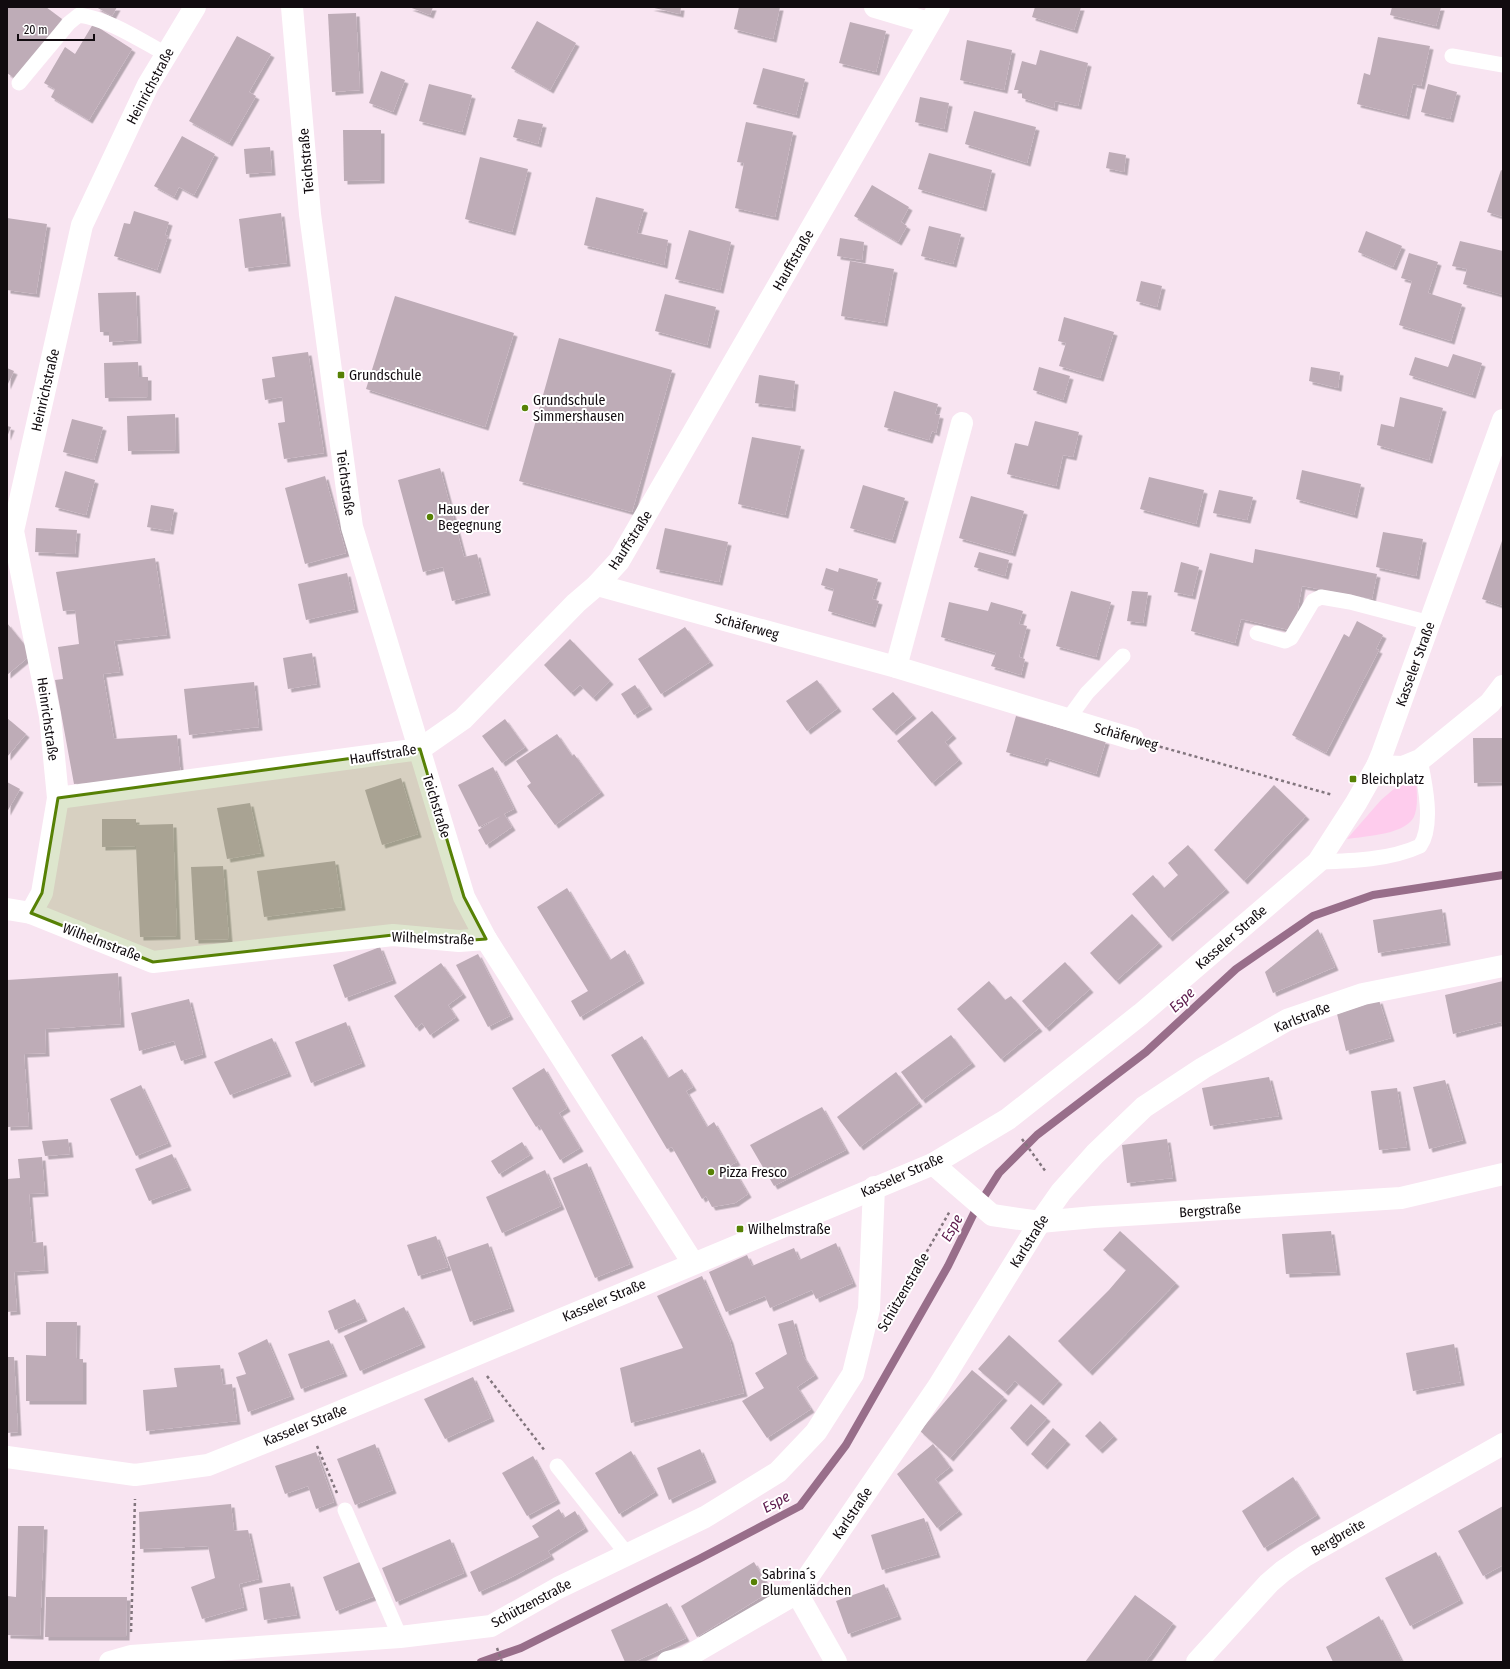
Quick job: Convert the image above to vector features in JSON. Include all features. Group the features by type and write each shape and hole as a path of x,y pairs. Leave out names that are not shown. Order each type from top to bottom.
{"street":[{"name":"Heinrichstraße","path":"30,913 42,893 58,798 50,716 13,531 82,225 148,85 195,7"},
{"name":"Teichstraße","path":"292,7 310,214 352,527 464,897 486,939"},
{"path":"875,7 934,15"},
{"name":"Hauffstraße","path":"58,798 420,749 463,719 576,603 597,586 620,561 934,15"},
{"name":"Kasseler Straße","path":"7,1457 135,1475 208,1465 308,1425 470,1356 933,1164 1008,1119 1140,1014 1318,862 1356,803 1377,766 1503,420"},
{"path":"896,667 962,423"},
{"name":"Schäferweg","path":"597,586 896,667 1133,739"},
{"path":"1377,766 1403,766 1420,760 1496,703 1503,686"},
{"name":"Wilhelmstraße","path":"7,910 30,913 154,962 393,935 459,941 486,939 693,1263"},
{"name":"Karlstraße","path":"668,1662 685,1658 797,1593 938,1387 1040,1222 1061,1192 1095,1154 1144,1107 1203,1068 1287,1020 1363,994 1503,966"},
{"name":"Bergstraße","path":"933,1164 992,1215 1040,1222 1094,1217 1401,1198 1503,1174"},
{"name":"Schützenstraße","path":"120,1659 400,1637 491,1626 558,1588 705,1517 778,1472 816,1432 854,1374 869,1309 874,1188"},
{"name":"Bergbreite","path":"1198,1662 1269,1583 1283,1571 1305,1556 1503,1444"},
{"path":"797,1593 836,1662"}],"lane":[{"path":"19,83 69,23 79,15 94,17 116,26 166,54"},
{"path":"1452,56 1503,65"},
{"path":"1257,633 1285,641 1291,638 1313,601 1321,597 1350,602 1430,623"},
{"path":"1068,719 1088,693 1123,656"},
{"path":"1318,862 1345,861 1382,856 1420,846 1426,835 1427,818 1420,760"},
{"path":"557,1466 627,1554"},
{"path":"345,1510 400,1637"}],"path":[{"name":"Schäferweg","path":"1133,739 1338,796 1356,803"},
{"path":"1024,1142 1045,1170"},
{"name":"Schützenstraße","path":"894,1310 965,1191"},
{"path":"470,1356 557,1466"},
{"path":"308,1425 345,1510"},
{"path":"120,1659 135,1475"}],"highlighted area":[{"path":"420,749 464,897 486,939 459,941 393,935 153,962 31,913 42,893 58,798"}],"shaded area":[{"path":"1415,771 1417,804 1415,814 1411,821 1396,830 1386,833 1347,839 1381,800"}],"building":[{"path":"7,7 46,7 62,19 17,80 7,73"},
{"path":"96,7 117,7 112,16"},
{"path":"409,7 433,7 430,15"},
{"path":"650,7 681,7 680,14"},
{"path":"739,7 780,7 773,39 734,29"},
{"path":"1035,7 1081,7 1074,30 1032,17"},
{"path":"1392,7 1441,7 1436,26 1390,15"},
{"path":"356,13 360,90 332,92 328,14"},
{"path":"537,21 576,43 550,90 511,68"},
{"path":"850,22 886,31 876,72 839,63"},
{"path":"93,24 132,49 89,120 51,97 55,89 44,83 65,47 75,54"},
{"path":"237,36 271,54 249,92 256,96 229,143 189,121"},
{"path":"1378,37 1430,46 1421,86 1413,84 1406,116 1357,104 1364,73 1370,75"},
{"path":"967,40 1012,50 1004,90 960,80"},
{"path":"1040,50 1088,63 1078,106 1055,101 1054,108 1022,98 1022,90 1014,90 1022,61 1036,65"},
{"path":"763,68 805,79 796,115 753,104"},
{"path":"381,71 405,80 393,112 369,103"},
{"path":"429,84 472,95 462,132 419,121"},
{"path":"1428,84 1457,92 1450,119 1421,112"},
{"path":"920,97 949,103 944,129 915,122"},
{"path":"974,111 1036,127 1027,163 965,144"},
{"path":"518,119 543,124 538,144 513,137"},
{"path":"746,122 793,132 775,217 735,208 744,163 737,162"},
{"path":"343,130 381,130 381,180 344,181"},
{"path":"182,136 215,154 194,195 179,187 174,197 154,186"},
{"path":"270,147 272,172 246,174 244,149"},
{"path":"1109,152 1126,155 1124,172 1106,168"},
{"path":"929,153 992,170 983,208 918,189"},
{"path":"480,157 528,169 512,232 465,219"},
{"path":"1501,170 1503,171 1503,217 1487,212"},
{"path":"872,185 909,207 901,222 907,226 898,242 854,216"},
{"path":"596,197 644,209 637,233 668,240 664,265 584,245"},
{"path":"134,211 169,222 165,235 168,236 157,270 114,256 124,223 130,224"},
{"path":"281,213 287,263 245,268 239,219"},
{"path":"7,218 47,224 36,294 7,290"},
{"path":"929,226 961,234 953,264 921,256"},
{"path":"689,230 731,242 720,290 675,279"},
{"path":"1366,231 1402,246 1393,267 1358,252"},
{"path":"840,238 864,242 862,260 837,256"},
{"path":"1460,241 1503,251 1503,295 1463,284 1467,269 1452,266"},
{"path":"1409,253 1438,262 1428,293 1462,304 1451,341 1399,325 1412,281 1401,278"},
{"path":"850,261 894,269 884,323 841,316"},
{"path":"1141,281 1162,286 1157,307 1136,301"},
{"path":"136,292 138,340 109,342 109,332 100,332 98,293"},
{"path":"665,294 716,307 707,345 655,331"},
{"path":"395,296 514,333 485,427 366,389"},
{"path":"1064,317 1114,332 1100,378 1059,366 1066,343 1058,341"},
{"path":"559,338 672,370 632,512 519,481"},
{"path":"308,352 324,453 284,459 278,423 285,422 282,397 265,400 262,379 275,377 272,357"},
{"path":"1453,354 1482,363 1472,395 1409,375 1415,357 1448,367"},
{"path":"138,362 139,377 148,377 148,397 105,398 104,363"},
{"path":"1039,367 1070,376 1063,400 1033,390"},
{"path":"1311,367 1340,372 1338,388 1309,381"},
{"path":"7,368 14,371 7,386"},
{"path":"759,375 795,381 792,408 755,403"},
{"path":"894,391 938,404 935,414 940,415 936,433 932,431 929,440 884,427"},
{"path":"1400,397 1443,408 1429,460 1377,445 1381,424 1394,427"},
{"path":"175,414 176,450 128,451 127,416"},
{"path":"72,419 103,427 94,460 63,452"},
{"path":"1035,421 1079,432 1073,457 1063,455 1056,486 1007,474 1015,443 1028,446"},
{"path":"7,426 11,427 7,437"},
{"path":"752,437 801,446 785,515 738,504"},
{"name":"Haus der Begegnung","path":"440,468 464,557 477,554 487,592 452,601 443,567 423,572 398,480"},
{"path":"1302,470 1361,484 1354,515 1296,499"},
{"path":"65,471 95,480 86,515 55,507"},
{"path":"325,476 346,553 305,564 285,488"},
{"path":"1149,477 1204,490 1196,524 1140,509"},
{"path":"863,485 905,498 892,540 850,528"},
{"path":"1219,490 1253,497 1247,520 1213,513"},
{"path":"971,496 1024,511 1012,553 959,538"},
{"path":"151,505 174,509 170,531 147,527"},
{"path":"36,528 77,530 75,554 35,552"},
{"path":"665,528 728,542 719,582 656,569"},
{"path":"1383,532 1423,539 1416,576 1376,567"},
{"path":"1503,538 1503,606 1482,599"},
{"path":"1255,549 1377,574 1372,599 1302,586 1294,631 1241,619 1235,643 1191,631 1210,553 1253,563"},
{"path":"979,552 1009,560 1005,576 974,567"},
{"path":"155,558 167,635 114,641 120,672 103,674 114,739 177,735 181,777 74,784 55,680 63,679 58,647 79,644 75,610 63,611 56,572"},
{"path":"1181,562 1199,567 1192,596 1174,592"},
{"path":"826,568 838,572 839,568 878,579 872,599 879,601 872,624 828,611 834,589 821,585"},
{"path":"347,573 355,609 306,620 298,584"},
{"path":"1071,591 1111,602 1096,657 1056,646"},
{"path":"1132,591 1148,592 1143,623 1127,621"},
{"path":"949,602 988,611 991,602 1023,611 1019,624 1027,626 1019,657 1025,659 1021,675 991,666 996,653 941,637"},
{"path":"1357,621 1383,635 1376,649 1379,650 1326,753 1292,735 1344,634 1349,637"},
{"path":"7,623 32,654 7,675"},
{"path":"685,627 710,662 661,694 638,659"},
{"path":"570,639 610,681 593,698 580,685 571,693 544,665"},
{"path":"312,653 317,684 288,689 283,658"},
{"path":"817,680 838,708 807,731 786,701"},
{"path":"254,682 259,727 189,735 184,689"},
{"path":"635,685 649,706 634,715 621,694"},
{"path":"893,692 913,715 893,732 872,709"},
{"path":"932,711 953,735 945,742 959,760 932,783 897,741"},
{"path":"1016,716 1106,741 1096,774 1046,758 1044,763 1006,752"},
{"path":"7,718 26,734 7,757"},
{"path":"505,719 525,747 502,763 482,736"},
{"path":"557,734 572,756 574,754 601,792 555,825 527,786 531,783 516,761"},
{"path":"1473,738 1503,738 1503,782 1474,783"},
{"path":"493,767 514,809 504,814 512,827 486,845 478,830 501,816 479,827 458,785"},
{"path":"401,778 418,834 382,845 365,790"},
{"path":"7,782 20,789 7,812"},
{"path":"1274,785 1306,816 1244,881 1214,850"},
{"path":"250,803 261,853 227,859 217,808"},
{"path":"102,819 136,819 136,825 173,824 177,936 140,937 136,846 102,847"},
{"path":"1188,845 1226,889 1169,938 1132,894 1153,875 1164,888 1178,875 1168,863"},
{"path":"335,861 342,907 264,917 257,871"},
{"path":"223,866 229,939 195,940 191,867"},
{"path":"567,888 610,960 625,950 641,980 580,1017 571,1001 588,991 537,907"},
{"path":"1442,909 1447,942 1378,953 1373,920"},
{"path":"1132,914 1159,943 1116,981 1090,953"},
{"path":"1318,929 1335,967 1273,993 1265,972"},
{"path":"380,947 393,980 345,998 333,965"},
{"path":"478,954 510,1016 488,1027 456,965"},
{"path":"1065,962 1090,989 1046,1028 1022,1001"},
{"path":"441,963 463,994 448,1005 456,1017 430,1035 422,1023 416,1028 394,996"},
{"path":"118,973 121,1024 45,1029 46,1053 24,1054 29,1126 7,1127 7,980"},
{"path":"989,981 1005,1000 1011,996 1039,1028 1001,1059 957,1009"},
{"path":"1503,981 1503,1028 1501,1022 1453,1034 1445,995"},
{"path":"189,999 203,1054 181,1061 174,1041 139,1051 131,1013"},
{"path":"1379,1000 1391,1038 1346,1051 1337,1014"},
{"path":"346,1022 362,1063 311,1083 295,1042"},
{"path":"951,1035 972,1063 922,1100 901,1072"},
{"path":"642,1036 668,1078 682,1069 693,1087 686,1091 707,1127 714,1122 737,1162 731,1165 748,1194 735,1203 712,1207 706,1196 702,1199 672,1147 667,1149 611,1055"},
{"path":"272,1038 288,1073 230,1095 214,1062"},
{"path":"544,1068 567,1108 559,1113 580,1148 560,1160 539,1125 536,1127 512,1088"},
{"path":"896,1072 919,1103 860,1147 837,1117"},
{"path":"1269,1077 1279,1116 1210,1126 1202,1088"},
{"path":"1445,1080 1463,1140 1429,1149 1413,1087"},
{"path":"141,1085 168,1143 136,1156 110,1099"},
{"path":"1397,1088 1407,1147 1379,1150 1371,1091"},
{"path":"822,1107 846,1150 774,1186 750,1145"},
{"path":"68,1139 70,1154 45,1156 42,1141"},
{"path":"1167,1139 1173,1178 1127,1183 1122,1145"},
{"path":"522,1142 530,1155 499,1174 491,1161"},
{"path":"172,1154 188,1187 149,1201 135,1169"},
{"path":"42,1157 45,1193 29,1194 33,1243 43,1242 45,1270 14,1272 17,1311 7,1312 7,1179 20,1178 18,1159"},
{"path":"587,1163 630,1264 595,1278 553,1178"},
{"path":"545,1170 561,1206 502,1233 486,1197"},
{"path":"1120,1231 1176,1283 1089,1372 1058,1341 1109,1290 1126,1270 1103,1250"},
{"path":"1331,1231 1337,1272 1286,1274 1282,1234"},
{"path":"436,1236 448,1267 418,1276 407,1245"},
{"path":"488,1243 511,1308 470,1322 447,1257"},
{"path":"836,1243 853,1283 816,1299 812,1290 770,1308 765,1296 726,1312 709,1272 747,1255 752,1266 794,1248 799,1260"},
{"path":"702,1276 730,1340 744,1393 631,1423 620,1368 683,1348 657,1296"},
{"path":"355,1299 364,1318 335,1330 328,1311"},
{"path":"404,1307 422,1344 360,1371 344,1336"},
{"path":"793,1320 803,1356 815,1375 797,1387 811,1409 767,1438 742,1401 764,1388 755,1373 787,1354 778,1324"},
{"path":"46,1322 77,1322 76,1359 83,1359 83,1401 26,1401 26,1355 46,1356"},
{"path":"1009,1335 1059,1381 1040,1402 1015,1381 1005,1392 978,1369"},
{"path":"267,1339 291,1396 248,1412 236,1377 246,1374 238,1353"},
{"path":"329,1340 344,1373 301,1389 288,1354"},
{"path":"1454,1344 1461,1382 1413,1391 1406,1353"},
{"path":"7,1357 14,1357 18,1432 7,1433"},
{"path":"220,1365 223,1385 232,1384 237,1421 146,1431 143,1390 177,1387 174,1368"},
{"path":"972,1370 1004,1397 950,1458 920,1431"},
{"path":"473,1377 491,1418 445,1439 424,1399"},
{"path":"1031,1404 1047,1418 1024,1443 1010,1428"},
{"path":"1100,1421 1114,1436 1099,1450 1085,1436"},
{"path":"1053,1428 1067,1441 1044,1466 1031,1454"},
{"path":"375,1444 393,1490 355,1505 337,1459"},
{"path":"933,1444 950,1467 935,1479 959,1511 937,1528 897,1474"},
{"path":"700,1449 713,1479 669,1500 657,1468"},
{"path":"631,1451 655,1492 619,1514 595,1473"},
{"path":"316,1452 334,1502 316,1509 308,1486 285,1494 275,1466"},
{"path":"533,1456 557,1500 527,1516 502,1473"},
{"path":"1293,1477 1317,1515 1264,1548 1242,1511"},
{"path":"231,1504 234,1531 248,1530 259,1579 239,1584 244,1607 202,1619 191,1587 215,1578 208,1546 140,1549 139,1512"},
{"path":"1503,1506 1503,1565 1483,1576 1458,1531"},
{"path":"559,1509 564,1518 575,1511 585,1528 548,1551 551,1556 512,1577 479,1592 470,1572 539,1537 532,1526"},
{"path":"924,1518 937,1554 882,1570 871,1535"},
{"path":"18,1526 44,1526 40,1636 7,1635 7,1596 16,1597"},
{"path":"450,1539 464,1573 396,1602 382,1568"},
{"path":"1436,1552 1460,1600 1410,1626 1385,1578"},
{"path":"365,1560 378,1595 336,1611 323,1577"},
{"path":"754,1562 771,1591 697,1637 681,1606"},
{"path":"290,1583 297,1615 264,1620 259,1588"},
{"path":"884,1584 898,1616 848,1634 836,1601"},
{"path":"1135,1595 1173,1623 1152,1653 1145,1662 1085,1662"},
{"path":"46,1597 127,1597 126,1637 45,1637"},
{"path":"667,1603 686,1638 634,1662 625,1662 611,1630"},
{"path":"1379,1616 1402,1662 1333,1662 1326,1647"}],"waterway":[{"name":"Espe","path":"481,1662 521,1648 699,1559 800,1506 846,1445 948,1266 975,1211 999,1173 1037,1135 1146,1052 1236,969 1313,916 1373,895 1503,875"}],"place":[{"name":"Grundschule","path":"341,375"},
{"name":"Grundschule Simmershausen","path":"525,408"},
{"name":"Haus der Begegnung","path":"430,517"},
{"name":"Bleichplatz","path":"1353,779"},
{"name":"Pizza Fresco","path":"711,1172"},
{"name":"Wilhelmstraße","path":"740,1229"},
{"name":"Sabrina´s Blumenlädchen","path":"754,1582"}]}
